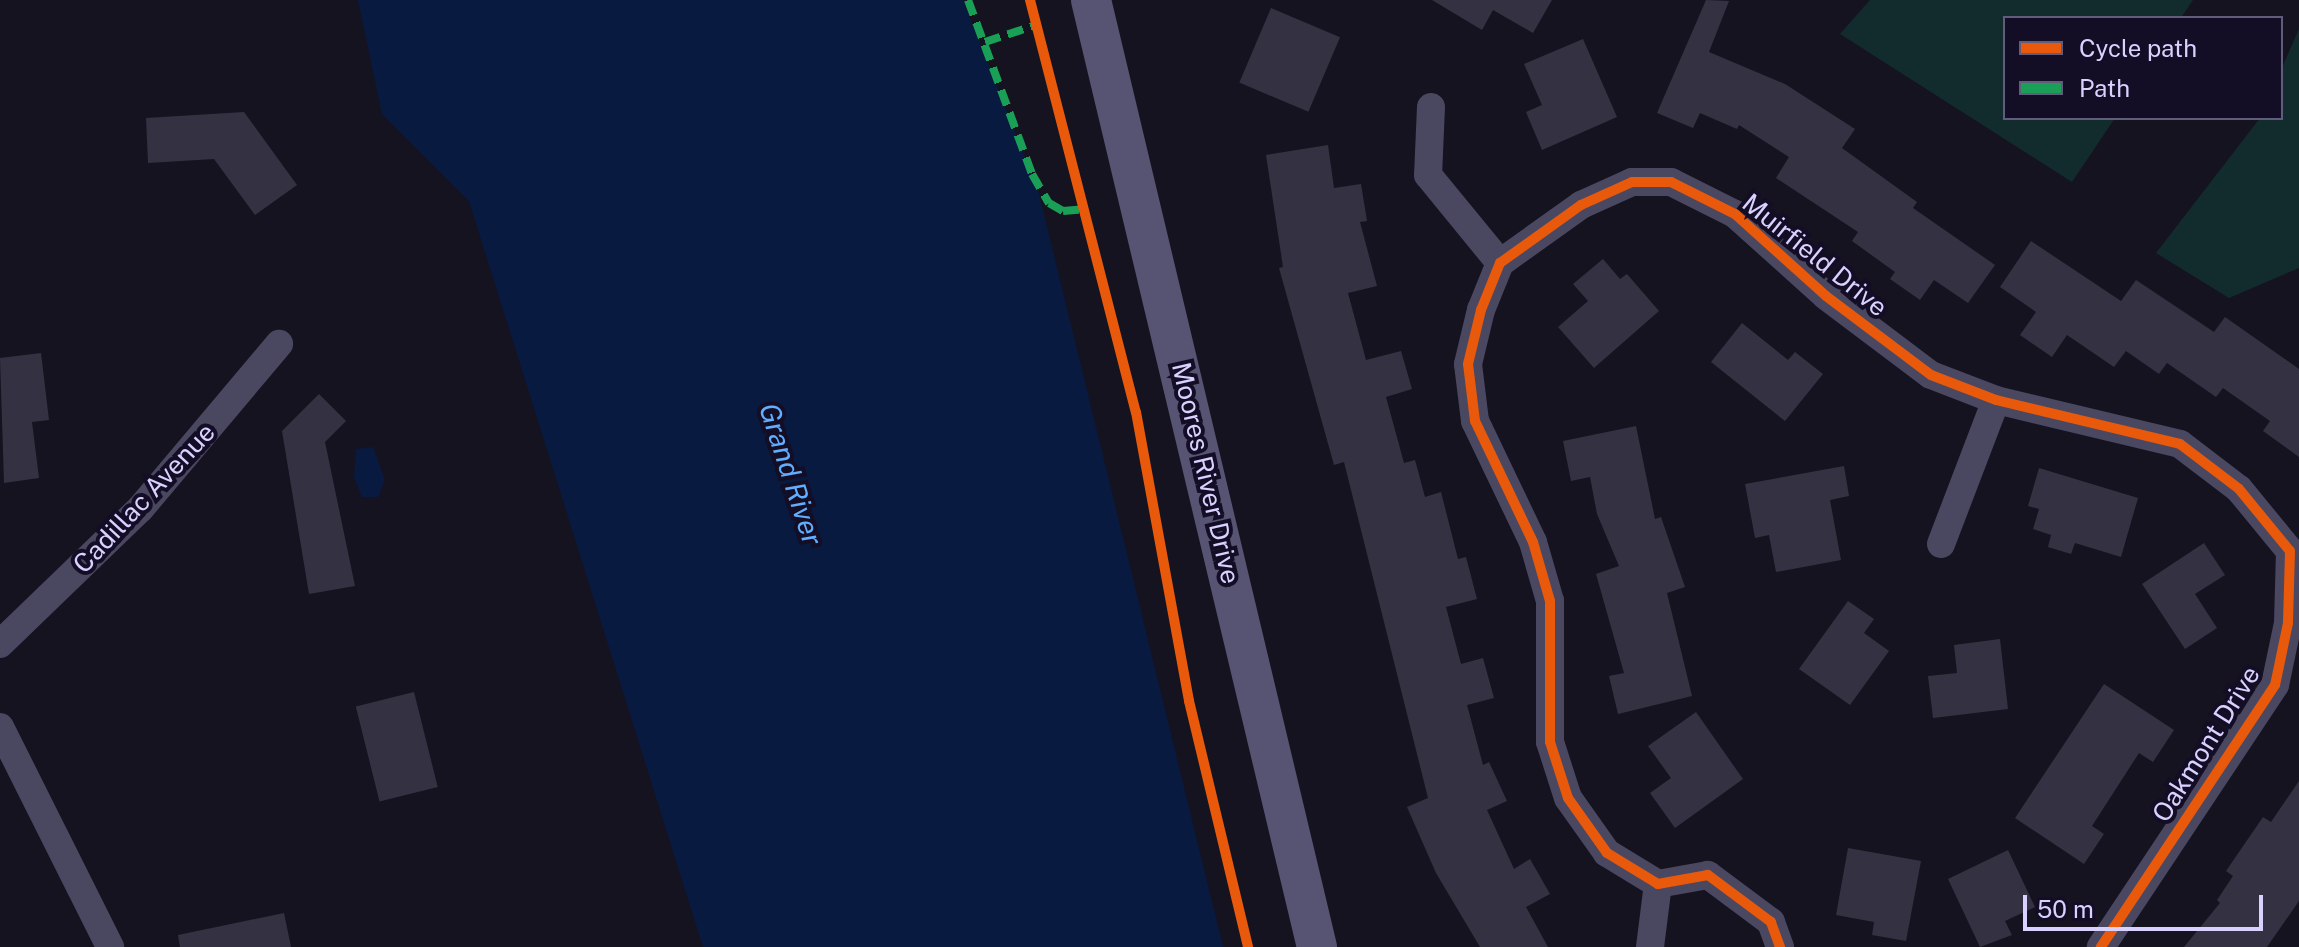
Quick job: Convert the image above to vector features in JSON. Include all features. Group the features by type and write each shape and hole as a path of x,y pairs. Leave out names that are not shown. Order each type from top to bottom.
{"street":[{"name":"Moores River Drive","path":"1091,0 1317,947"},
{"path":"1431,107 1428,175 1500,263 1481,310 1468,364 1475,421 1533,542 1550,601 1550,742 1568,798 1607,853 1658,884 1708,875 1771,922 1780,947"},
{"name":"Muirfield Drive","path":"1500,263 1581,205 1632,182 1671,182 1735,214 1826,296 1931,375 1996,400"},
{"name":"Cadillac Avenue","path":"0,644 140,509 279,344"},
{"path":"1941,544 1996,400"},
{"name":"Oakmont Drive","path":"1996,400 2180,444 2239,489 2294,549 2288,623 2275,685 2101,947"},
{"path":"0,727 110,947"},
{"path":"1650,947 1658,884"}],"green space":[{"path":"1870,0 2193,0 2182,16 2003,16 2003,120 2114,120 2072,182 1840,34"},
{"path":"2299,29 2299,268 2229,298 2156,253 2258,120 2283,120 2283,65"}],"water":[{"name":"Grand River","path":"358,0 963,0 1038,190 1223,947 703,947 469,201 382,114"},
{"path":"373,447 385,480 378,497 362,497 354,478 356,449"}],"building":[{"path":"1432,0 1552,0 1533,33 1493,10 1482,30"},
{"path":"1706,0 1729,1 1709,52 1785,84 1855,129 1842,148 1917,202 1913,208 1995,265 1968,303 1934,280 1920,300 1890,279 1895,272 1852,241 1858,232 1776,178 1789,157 1739,125 1737,129 1700,113 1693,128 1657,113"},
{"path":"1271,8 1340,37 1308,112 1239,83"},
{"path":"1583,39 1617,117 1542,150 1526,112 1542,105 1524,64"},
{"path":"244,112 297,185 255,215 214,159 148,163 146,118"},
{"path":"1328,145 1334,188 1361,184 1367,221 1360,222 1377,286 1348,293 1366,360 1401,351 1412,389 1386,397 1404,463 1415,460 1425,497 1441,492 1458,559 1466,557 1477,599 1446,607 1461,664 1483,658 1494,698 1467,705 1483,765 1489,762 1507,801 1487,810 1514,869 1530,859 1550,894 1526,907 1548,947 1480,947 1436,873 1407,807 1428,798 1344,462 1334,465 1279,268 1283,267 1266,155"},
{"path":"2031,241 2121,301 2136,280 2214,332 2225,317 2299,369 2299,457 2263,431 2270,421 2223,388 2216,397 2167,363 2159,374 2126,351 2114,367 2067,335 2052,357 2020,335 2036,312 2000,287"},
{"path":"1603,259 1620,279 1627,274 1659,311 1594,368 1558,327 1588,301 1573,284"},
{"path":"1742,323 1788,360 1795,352 1823,374 1785,421 1711,362"},
{"path":"41,353 49,420 32,422 39,478 4,483 0,358"},
{"path":"319,394 346,421 325,442 355,586 309,594 282,431"},
{"path":"1636,426 1655,519 1661,517 1685,587 1667,593 1692,696 1618,714 1609,676 1624,673 1596,574 1619,566 1597,514 1590,477 1571,481 1563,441"},
{"path":"1844,466 1849,496 1830,500 1841,560 1776,572 1769,535 1755,538 1745,484"},
{"path":"2039,468 2138,498 2121,557 2075,543 2071,554 2048,547 2051,535 2033,529 2039,509 2028,506"},
{"path":"2204,543 2225,575 2195,594 2217,628 2185,649 2142,584"},
{"path":"1848,601 1874,619 1864,633 1889,651 1850,705 1799,669"},
{"path":"2000,639 2008,709 1933,718 1928,676 1957,673 1954,645"},
{"path":"2104,684 2174,730 2153,762 2139,753 2092,826 2104,834 2084,864 2015,818"},
{"path":"414,692 438,787 379,802 356,707"},
{"path":"1696,712 1743,779 1675,828 1650,793 1671,778 1648,746"},
{"path":"2299,781 2299,901 2267,947 2184,947 2220,903 2217,900 2233,876 2226,871 2263,817 2271,822"},
{"path":"1848,848 1921,861 1906,941 1872,935 1874,922 1836,915"},
{"path":"2008,850 2035,907 2005,921 2012,935 1980,947 1948,879"},
{"path":"284,913 291,947 180,947 178,935"}],"marked path":[{"path":"968,0 1032,174 1049,203 1063,211 1087,209"},
{"path":"985,42 1036,25"}],"cycle path":[{"path":"1030,0 1136,412 1189,701 1248,947"},
{"path":"1780,947 1771,922 1708,875 1658,884 1607,853 1568,798 1550,742 1550,601 1533,542 1475,421 1468,364 1481,310 1500,263 1581,205 1632,182 1671,182 1735,214 1826,296 1931,375 1996,400 2180,444 2239,489 2290,551 2288,623 2275,685 2101,947"}]}
